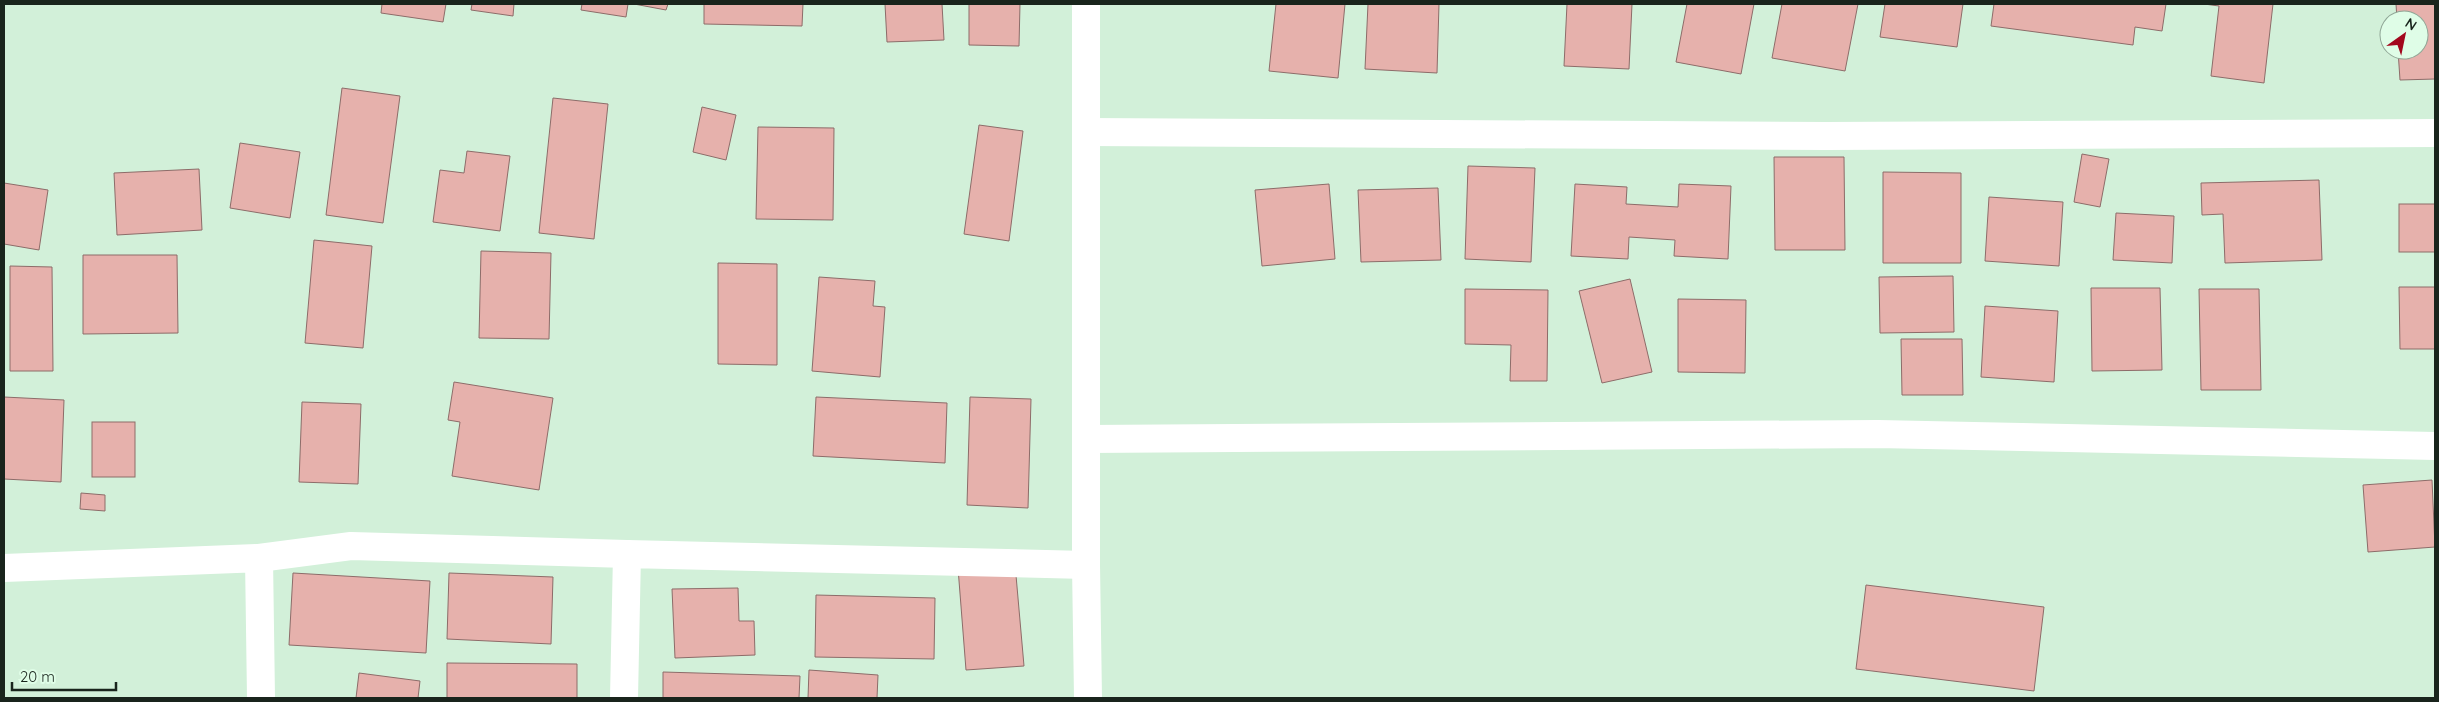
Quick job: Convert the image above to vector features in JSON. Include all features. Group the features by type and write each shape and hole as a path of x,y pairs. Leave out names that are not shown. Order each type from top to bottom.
{"street":[{"path":"1086,4 1086,565 1088,698"},
{"path":"1086,132 1816,136 2435,133"},
{"path":"1087,439 1878,434 2435,446"},
{"path":"4,568 259,558 351,546 1086,565"},
{"path":"624,698 627,554"},
{"path":"259,558 261,698"}],"building":[{"path":"382,4 446,4 443,22 381,13"},
{"path":"472,4 514,4 513,16 471,10"},
{"path":"582,4 628,4 626,17 581,10"},
{"path":"634,4 668,4 666,10"},
{"path":"704,4 803,4 802,26 704,24"},
{"path":"885,4 942,4 944,40 887,42"},
{"path":"969,4 1020,4 1019,46 969,45"},
{"path":"1276,4 1345,4 1338,78 1269,71"},
{"path":"1368,4 1439,4 1437,73 1365,69"},
{"path":"1567,4 1632,4 1629,69 1564,66"},
{"path":"1687,4 1754,4 1741,74 1676,62"},
{"path":"1782,4 1858,4 1845,71 1772,58"},
{"path":"1885,4 1963,4 1957,47 1880,37"},
{"path":"1994,4 2166,4 2162,31 2135,27 2133,45 1991,26"},
{"path":"2204,4 2273,4 2264,83 2211,76 2219,6"},
{"path":"2396,4 2435,4 2435,79 2400,80 2399,60 2429,60 2429,10 2396,10"},
{"path":"342,88 400,96 383,223 326,215"},
{"path":"553,98 608,104 594,239 539,233"},
{"path":"702,107 736,115 726,160 693,152"},
{"path":"979,125 1023,131 1009,241 964,234"},
{"path":"758,127 834,128 833,220 756,219"},
{"path":"240,143 300,152 290,218 230,208"},
{"path":"467,151 510,156 500,231 433,222 440,170 464,173"},
{"path":"2082,154 2109,159 2100,207 2074,202"},
{"path":"1774,157 1844,157 1845,250 1775,250"},
{"path":"1468,166 1535,168 1531,262 1465,259"},
{"path":"199,169 202,230 117,235 114,173"},
{"path":"1883,172 1961,173 1961,263 1883,263"},
{"path":"2319,180 2322,260 2225,263 2223,214 2202,215 2201,183"},
{"path":"4,183 48,190 39,250 4,244"},
{"path":"1329,184 1335,259 1262,266 1255,190"},
{"path":"1575,184 1627,187 1626,204 1678,207 1679,184 1731,186 1728,259 1674,256 1675,240 1629,237 1628,259 1571,256"},
{"path":"1438,188 1441,260 1361,262 1358,190"},
{"path":"1989,197 2063,202 2059,266 1985,261"},
{"path":"2399,204 2435,204 2435,252 2399,252"},
{"path":"2116,213 2174,216 2172,263 2113,260"},
{"path":"314,240 372,246 363,348 305,343"},
{"path":"481,251 551,253 549,339 479,338"},
{"path":"83,255 177,255 178,333 83,334"},
{"path":"718,263 777,264 777,365 718,364"},
{"path":"10,266 52,267 53,371 10,371"},
{"path":"1953,276 1954,332 1880,333 1879,277"},
{"path":"819,277 875,281 873,306 885,307 880,377 812,371"},
{"path":"1630,279 1652,372 1602,383 1579,291"},
{"path":"2399,287 2435,287 2435,349 2400,349"},
{"path":"2091,288 2160,288 2162,370 2092,371"},
{"path":"1465,289 1548,290 1547,381 1510,381 1511,345 1465,344"},
{"path":"2199,289 2259,289 2261,390 2201,390"},
{"path":"1678,299 1746,300 1745,373 1678,372"},
{"path":"1985,306 2058,311 2054,382 1981,377"},
{"path":"1901,339 1962,339 1963,395 1902,395"},
{"path":"454,382 553,398 539,490 452,476 460,422 448,420"},
{"path":"4,397 64,400 61,482 4,479"},
{"path":"816,397 947,403 945,463 813,456"},
{"path":"970,397 1031,399 1028,508 967,505"},
{"path":"302,402 361,404 358,484 299,482"},
{"path":"92,422 135,422 135,477 92,477"},
{"path":"2432,480 2435,547 2368,552 2363,485"},
{"path":"81,493 105,495 105,511 80,509"},
{"path":"1015,564 1024,666 966,670 958,568"},
{"path":"293,573 430,581 426,653 289,645"},
{"path":"449,573 553,577 551,644 447,639"},
{"path":"1866,585 2044,607 2034,691 1856,669"},
{"path":"738,588 739,621 754,621 755,655 675,658 672,589"},
{"path":"816,595 935,598 934,659 815,657"},
{"path":"447,663 577,664 577,698 447,698"},
{"path":"809,670 878,675 877,698 808,698"},
{"path":"663,672 800,676 799,698 663,698"},
{"path":"359,673 420,681 418,698 356,698"}]}
